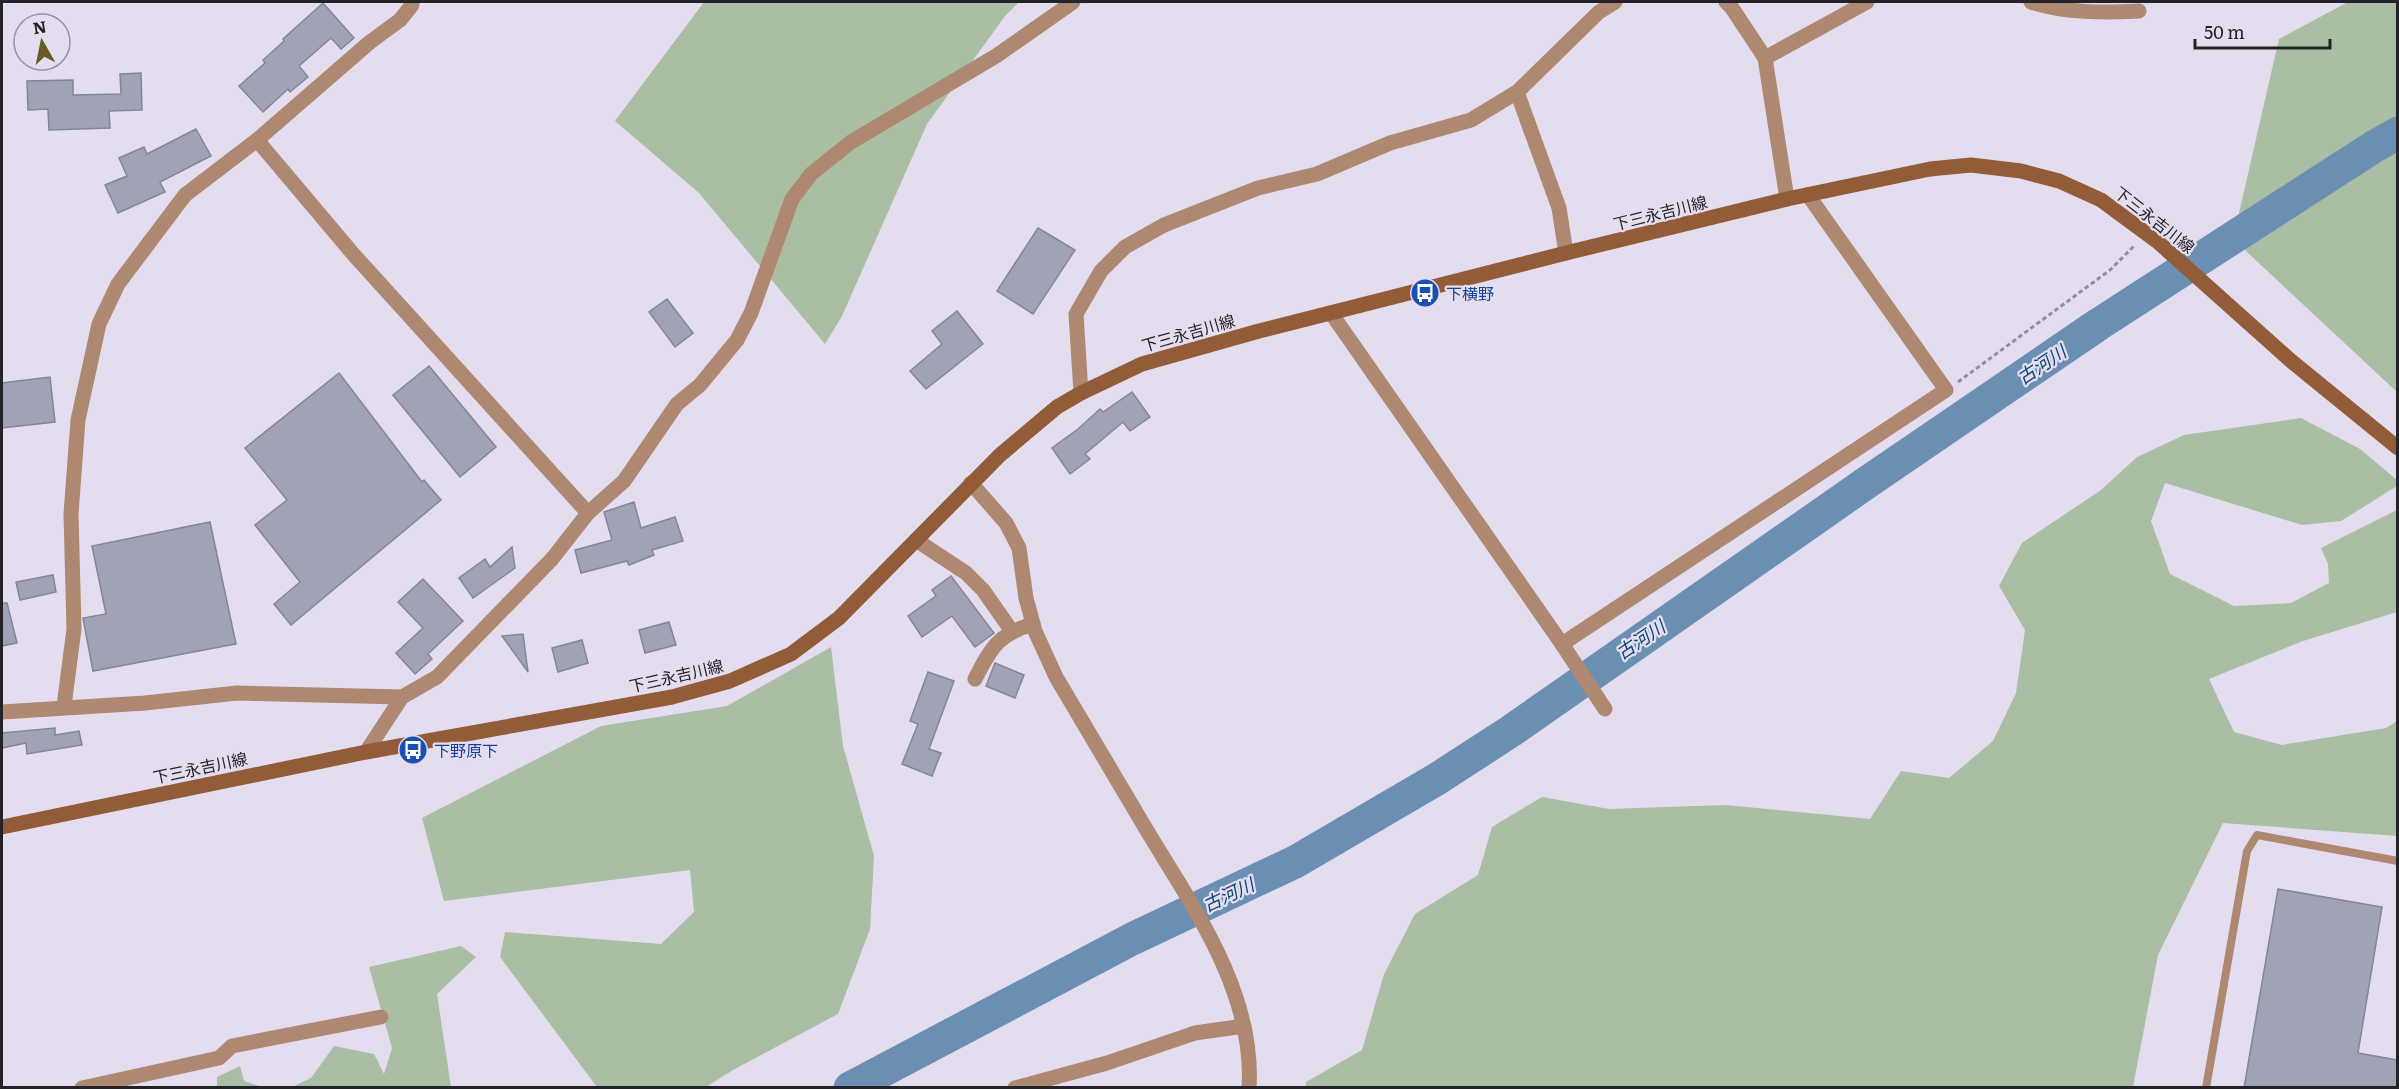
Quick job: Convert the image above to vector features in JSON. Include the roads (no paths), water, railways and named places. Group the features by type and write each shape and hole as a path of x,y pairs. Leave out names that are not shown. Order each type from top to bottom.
{"main road":[{"name":"下三永吉川線","path":"2,827 366,752 672,697 730,681 790,654 839,618 971,483 1057,406 1142,364 1259,331 1566,253 1808,195 1930,169 1971,165 2021,171 2059,181 2101,200 2152,237 2290,360 2397,448"}],"street":[{"path":"64,706 74,629 71,514 78,420 99,324 118,284 185,195 257,140 370,42 400,20 412,2"},
{"path":"366,752 402,697 437,676 552,559 588,513 624,481 677,404 700,385 737,340 751,313 792,199 811,174 851,142 996,56 1073,2"},
{"path":"1081,393 1076,314 1101,271 1125,247 1164,225 1258,188 1317,174 1390,143 1472,120 1517,92 1599,12 1615,2"},
{"path":"1726,2 1765,58 1787,200"},
{"path":"1765,58 1868,2"},
{"path":"2031,2 2051,8 2096,13 2139,11"},
{"path":"1517,92 1559,208 1566,253"},
{"path":"257,140 354,255 588,513"},
{"path":"1563,646 1946,390 1808,195"},
{"path":"1331,313 1605,709"},
{"path":"971,483 1006,523 1019,548 1026,598 1033,624 1056,677 1214,943 1241,1011 1251,1069 1249,1088"},
{"path":"916,540 966,573 983,590 1011,630"},
{"path":"975,679 990,651 1011,630 1033,624"},
{"path":"2,712 64,706 145,703 237,693 402,697"},
{"path":"81,1088 219,1058 232,1046 381,1017"},
{"path":"1015,1088 1107,1063 1195,1033 1244,1026"}],"lane":[{"path":"2206,1088 2247,851 2257,835 2397,861"}],"waterway":[{"name":"古河川","path":"850,1088 1132,939 1295,862 1437,779 1511,731 1869,481 2099,324 2398,133"}],"place":[{"name":"下横野","path":"1425,293"},
{"name":"下野原下","path":"413,750"}]}
